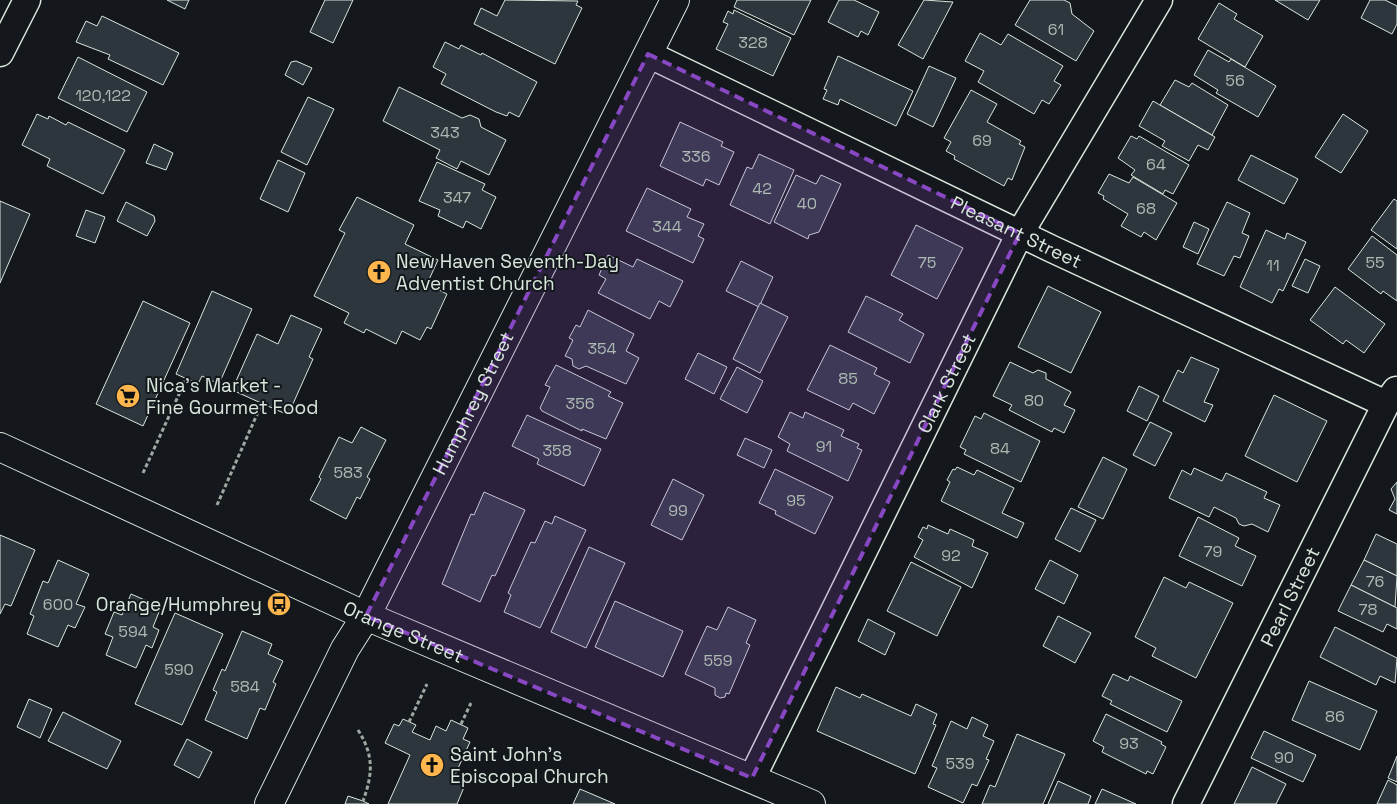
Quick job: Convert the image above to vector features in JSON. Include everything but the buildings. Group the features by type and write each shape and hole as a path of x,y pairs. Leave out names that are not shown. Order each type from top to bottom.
{"street":[{"path":"0,54 27,0"},
{"name":"Humphrey Street","path":"269,804 345,649 366,616 675,0"},
{"name":"Clark Street","path":"752,778 1020,233 1159,0"},
{"name":"Pleasant Street","path":"648,54 1020,233 1392,397"},
{"name":"Pearl Street","path":"1186,804 1392,397"},
{"name":"Orange Street","path":"0,447 366,616 811,804"}],"path":[{"path":"143,473 186,379"},
{"path":"217,505 262,403"},
{"path":"409,722 427,684"},
{"path":"461,724 471,703"},
{"path":"358,730 366,742 370,758 371,778 362,801"}],"highlighted area":[{"path":"648,54 1020,233 752,778 366,616"}],"place":[{"name":"New Haven Seventh-Day Adventist Church","path":"379,272"},
{"name":"Nica's Market - Fine Gourmet Food","path":"128,396"},
{"name":"Orange/Humphrey","path":"279,604"},
{"name":"Saint John's Episcopal Church","path":"432,765"}]}
